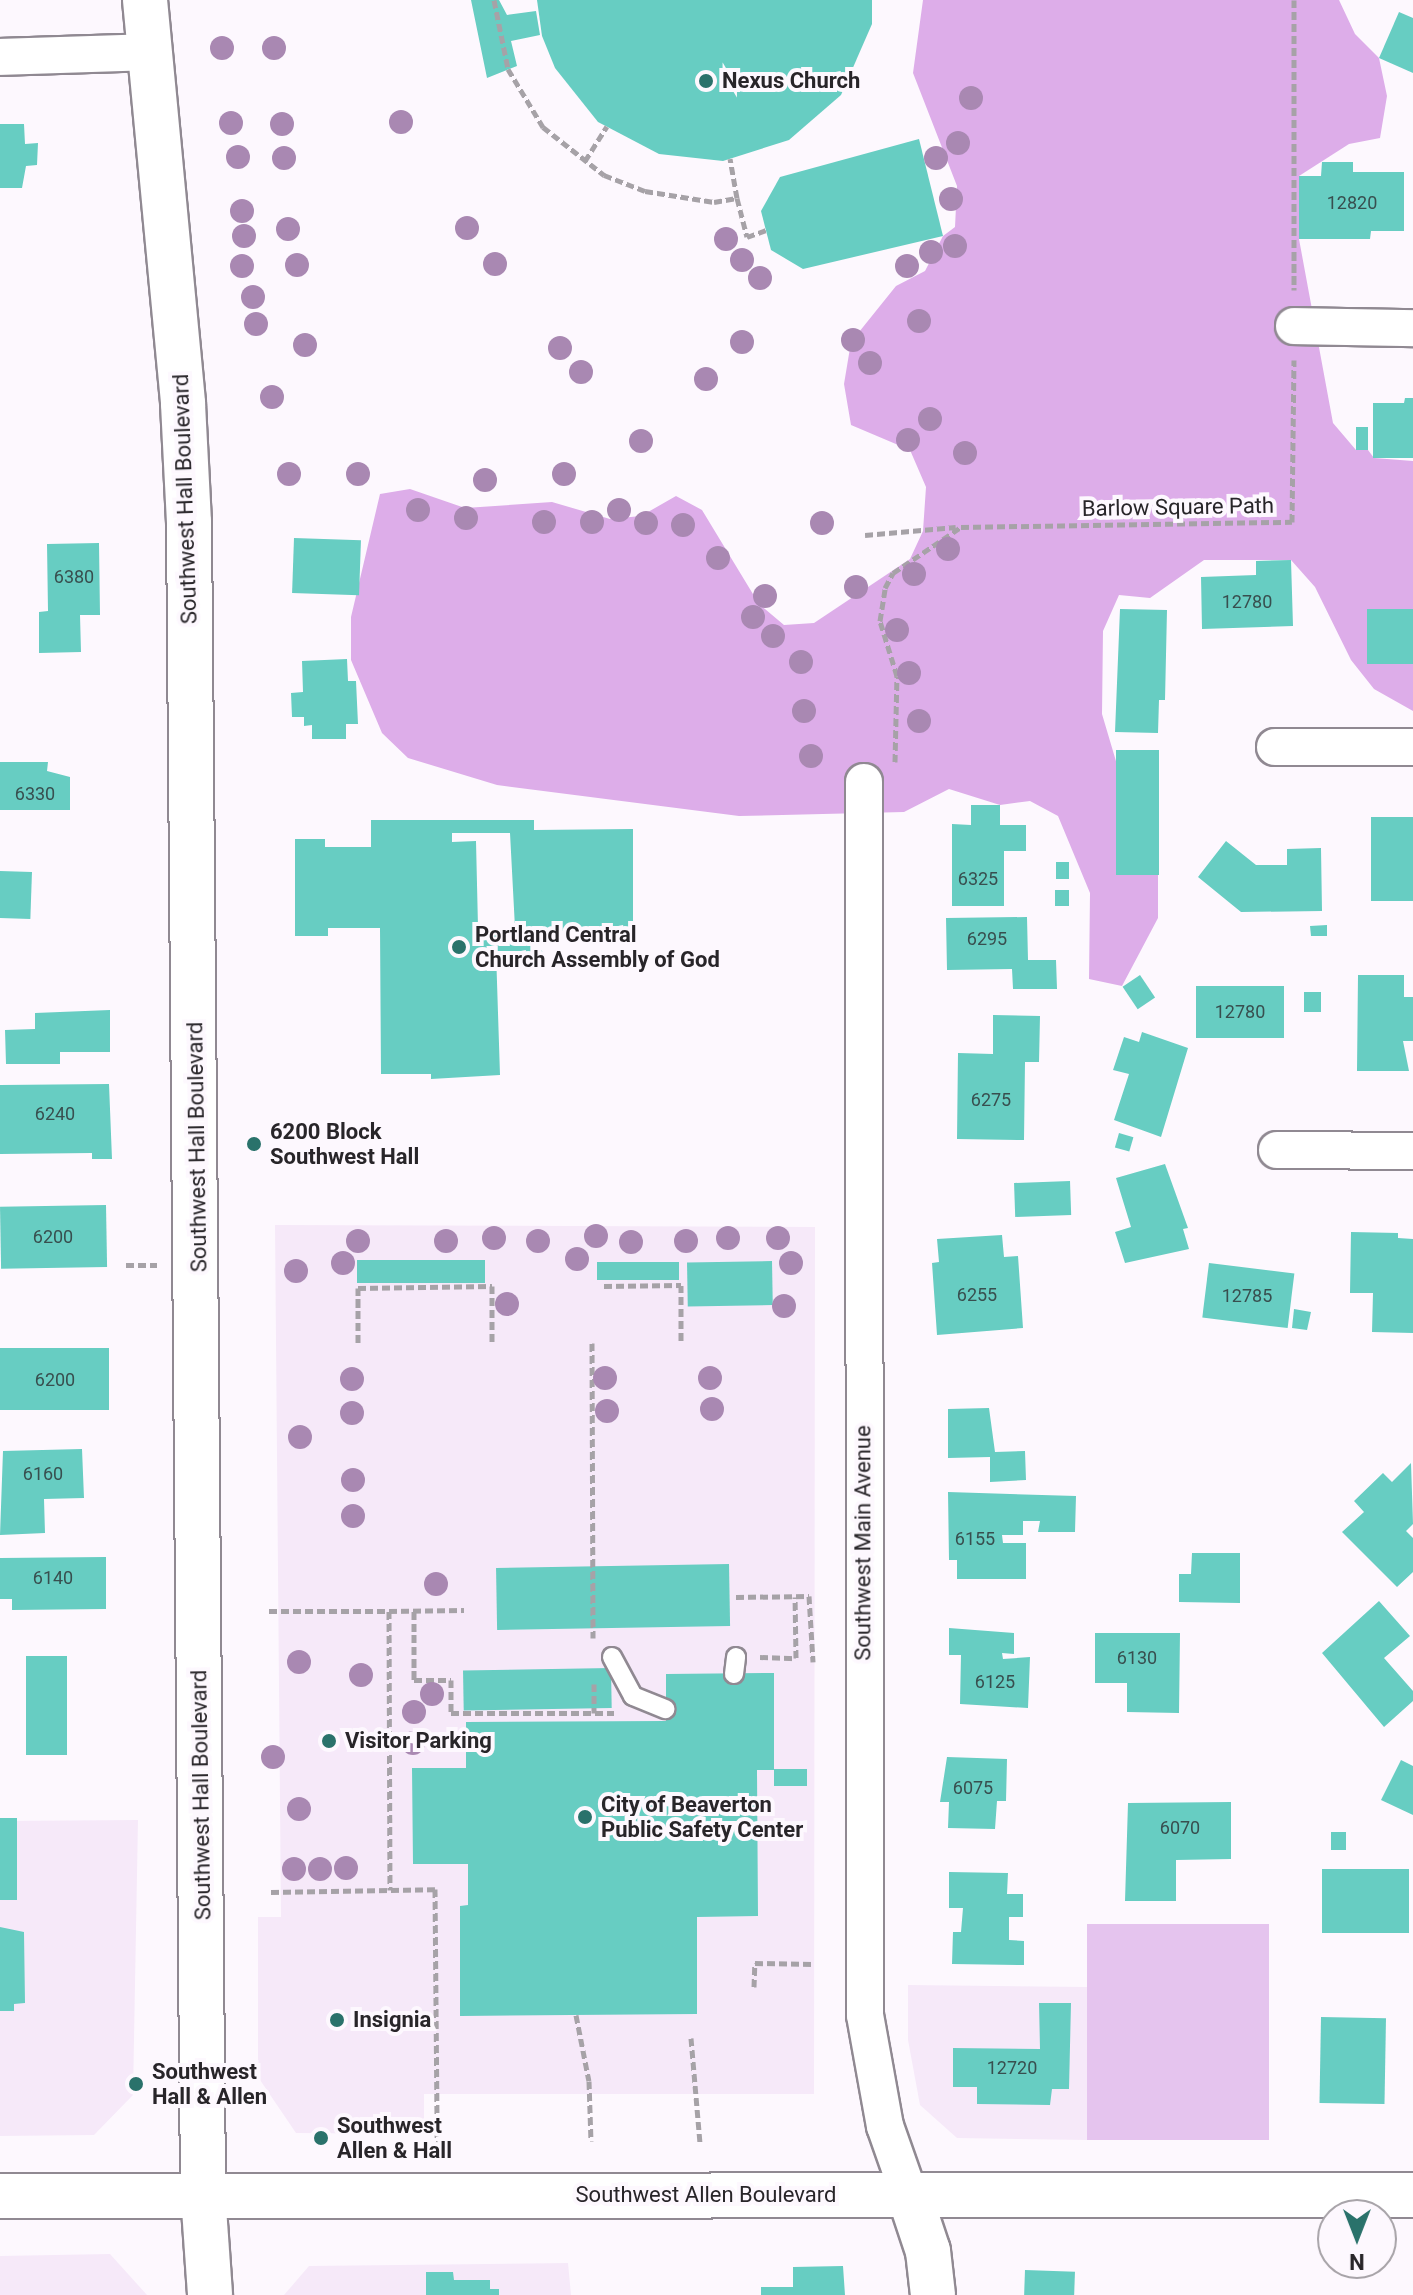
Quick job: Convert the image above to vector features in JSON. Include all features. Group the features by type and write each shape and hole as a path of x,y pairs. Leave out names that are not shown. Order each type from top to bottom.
{"main road":[{"name":"Southwest Hall Boulevard","path":"145,0 183,404 189,522 203,2194 210,2295"},
{"name":"Southwest Main Avenue","path":"909,2194 928,2251 933,2295"},
{"name":"Southwest Allen Boulevard","path":"0,2196 1413,2195"}],"street":[{"path":"0,57 151,52"},
{"path":"1294,326 1413,328"},
{"path":"1275,747 1413,747"},
{"name":"Southwest Main Avenue","path":"864,782 865,2015 885,2126 909,2194"},
{"path":"1277,1150 1413,1151"}],"lane":[{"path":"612,1657 633,1696 666,1709"}],"path":[{"path":"494,0 508,69 543,127 585,161 645,191 714,202 737,198"},
{"name":"Barlow Square Path","path":"961,527 1292,522 1294,0"},
{"path":"585,161 607,126"},
{"path":"730,159 747,237 766,230"},
{"path":"865,535 961,527"},
{"path":"864,782 895,775 897,676 881,633 885,588 910,559 961,527"},
{"path":"604,1286 681,1285 681,1343"},
{"path":"358,1343 358,1288 492,1286 492,1343"},
{"path":"592,1343 593,1642"},
{"path":"736,1597 809,1596 813,1662"},
{"path":"755,1665 755,1656 796,1658 795,1597"},
{"path":"269,1611 464,1610"},
{"path":"389,1611 390,1890"},
{"path":"414,1611 414,1680 451,1680 451,1713 594,1713 593,1671"},
{"path":"271,1892 435,1889 437,2142"},
{"path":"754,1987 755,1963 813,1964"},
{"path":"576,2015 589,2081 591,2141"},
{"path":"691,2038 700,2142"}],"shaded area":[{"path":"923,0 1339,0 1355,34 1379,58 1387,96 1380,138 1349,144 1299,176 1299,239 1333,423 1356,450 1368,450 1374,458 1413,461 1413,711 1374,689 1351,660 1315,587 1291,560 1204,560 1150,598 1119,595 1103,631 1102,714 1118,768 1156,832 1158,874 1158,918 1122,986 1089,979 1090,893 1058,816 1030,801 1000,805 949,789 904,812 739,816 497,785 408,758 382,733 351,660 351,617 380,494 410,489 465,508 552,502 610,519 641,516 676,496 702,510 759,604 784,625 814,623 910,559 923,531 926,487 910,450 851,425 844,384 851,342 896,286 925,271 943,236 955,227 957,186 913,73"},
{"path":"275,1225 815,1227 814,2094 424,2094 424,2134 296,2133 258,2077 258,1917 281,1917"},
{"path":"138,1820 133,2095 94,2135 0,2136 0,1821"},
{"path":"1087,1924 1269,1924 1269,2140 1087,2140"},
{"path":"908,1985 1087,1987 1088,2140 957,2138 920,2105 908,2040"},
{"path":"110,2254 147,2295 0,2295 0,2256"},
{"path":"568,2263 571,2295 284,2295 309,2266"}],"building":[{"path":"471,0 499,0 507,15 536,11 540,35 511,41 517,66 487,78"},
{"name":"Nexus Church","path":"537,0 872,0 872,24 841,95 789,140 723,161 659,154 598,122 555,68 542,36"},
{"path":"1399,12 1413,18 1413,73 1379,58"},
{"path":"0,124 24,124 25,144 38,143 37,165 26,166 22,188 0,188"},
{"path":"919,139 943,236 803,269 771,250 761,211 780,177"},
{"path":"1322,162 1353,162 1353,172 1404,172 1404,231 1371,231 1370,239 1299,239 1299,176 1321,176"},
{"path":"1405,398 1413,398 1413,458 1373,458 1373,403 1404,403"},
{"path":"1356,427 1368,427 1368,450 1356,450"},
{"path":"294,538 361,540 359,595 292,593"},
{"path":"99,543 100,615 80,615 81,652 39,653 39,612 48,611 47,544"},
{"path":"1291,560 1293,626 1202,629 1201,577 1256,575 1256,561"},
{"path":"1120,609 1167,610 1165,700 1159,700 1158,733 1115,732"},
{"path":"1367,609 1413,609 1413,664 1367,664"},
{"path":"347,659 348,681 356,681 358,724 346,724 346,739 312,739 312,725 304,726 304,717 292,717 291,693 303,692 302,661"},
{"path":"1116,750 1159,750 1159,875 1116,875"},
{"path":"0,762 48,762 47,771 70,777 70,810 0,810"},
{"path":"971,805 1000,805 1000,825 1026,825 1026,851 1004,851 1004,906 952,906 952,824 971,825"},
{"path":"1371,817 1413,817 1413,901 1371,901"},
{"name":"Portland Central Church Assembly of God","path":"371,820 534,820 534,830 633,829 633,931 533,931 533,942 546,955 534,967 518,951 496,951 500,1075 431,1079 431,1074 381,1074 380,928 328,928 328,936 295,936 295,839 325,839 325,847 371,847","holes":["452,833 510,833 515,928 478,927 476,841 452,842"]},
{"path":"1226,841 1256,865 1287,865 1287,849 1321,848 1322,911 1241,912 1198,877"},
{"path":"1056,862 1069,862 1069,879 1056,879"},
{"path":"0,871 32,872 30,919 0,918"},
{"path":"1055,890 1069,890 1069,906 1055,906"},
{"path":"1027,917 1028,960 1056,960 1057,989 1013,989 1012,969 947,970 946,918"},
{"path":"1327,925 1327,936 1311,936 1310,926"},
{"path":"1140,975 1155,997 1138,1009 1123,987"},
{"path":"1358,975 1404,975 1404,997 1413,997 1413,1041 1403,1041 1409,1071 1357,1071"},
{"path":"1196,986 1284,986 1284,1038 1196,1038"},
{"path":"1304,992 1321,992 1321,1012 1304,1012"},
{"path":"110,1010 110,1052 60,1052 60,1064 6,1064 5,1030 35,1029 35,1013"},
{"path":"993,1015 1040,1016 1039,1062 1025,1062 1024,1140 957,1139 958,1053 993,1054"},
{"path":"1142,1032 1188,1048 1161,1137 1114,1120 1129,1074 1113,1070 1124,1037 1139,1042"},
{"path":"109,1084 112,1159 92,1159 92,1153 0,1154 0,1085"},
{"path":"1119,1133 1133,1137 1129,1152 1115,1147"},
{"path":"1165,1164 1188,1228 1183,1229 1189,1249 1125,1263 1115,1232 1131,1227 1116,1178"},
{"path":"1070,1181 1071,1215 1015,1217 1014,1183"},
{"path":"106,1205 107,1267 1,1269 0,1207"},
{"path":"1351,1232 1398,1233 1398,1238 1413,1239 1413,1333 1372,1332 1373,1293 1350,1293"},
{"path":"1002,1235 1004,1257 1018,1256 1023,1328 937,1335 932,1263 939,1262 937,1239"},
{"path":"357,1260 485,1260 485,1283 357,1283"},
{"path":"772,1261 773,1305 688,1306 687,1262"},
{"path":"597,1262 679,1262 679,1280 597,1280"},
{"path":"1209,1263 1294,1273 1288,1328 1202,1318"},
{"path":"1294,1309 1311,1312 1307,1330 1292,1328"},
{"path":"0,1348 109,1348 109,1410 0,1410"},
{"path":"989,1408 995,1452 1025,1451 1026,1480 990,1482 990,1457 948,1458 948,1409"},
{"path":"82,1449 84,1498 44,1499 45,1533 0,1535 3,1451"},
{"path":"1411,1463 1413,1524 1406,1531 1413,1538 1413,1572 1397,1587 1342,1532 1364,1512 1354,1501 1383,1473 1392,1482"},
{"path":"948,1492 1076,1496 1075,1532 1038,1532 1040,1521 1023,1521 1023,1535 1002,1535 1003,1543 1026,1543 1026,1579 957,1579 957,1560 949,1560"},
{"path":"1192,1553 1240,1553 1240,1603 1179,1602 1179,1574 1191,1574"},
{"path":"106,1557 106,1609 12,1610 12,1599 0,1599 0,1558"},
{"path":"729,1564 730,1626 497,1630 496,1568"},
{"path":"1379,1601 1410,1636 1384,1658 1413,1691 1413,1701 1384,1727 1322,1653"},
{"path":"949,1628 1014,1633 1014,1654 1002,1653 1003,1659 1030,1657 1028,1708 960,1704 961,1655 949,1655"},
{"path":"1095,1633 1180,1633 1179,1713 1127,1712 1127,1683 1095,1683"},
{"path":"26,1656 67,1656 67,1755 26,1755"},
{"path":"611,1668 612,1708 464,1711 463,1671"},
{"name":"City of Beaverton Public Safety Center","path":"774,1673 774,1770 757,1770 758,1916 697,1917 697,2014 460,2016 460,1906 468,1905 468,1864 413,1864 412,1768 466,1768 466,1722 666,1721 666,1674"},
{"path":"947,1757 1007,1759 1006,1801 997,1801 995,1829 948,1828 949,1802 940,1802"},
{"path":"1401,1760 1413,1766 1413,1815 1381,1800"},
{"path":"774,1769 807,1769 807,1786 774,1786"},
{"path":"1231,1802 1231,1859 1176,1860 1176,1901 1125,1901 1128,1803"},
{"path":"0,1818 17,1818 17,1900 0,1900"},
{"path":"1331,1832 1346,1832 1346,1850 1331,1850"},
{"path":"1322,1869 1409,1869 1409,1933 1322,1933"},
{"path":"949,1872 1008,1873 1007,1894 1023,1894 1023,1917 1009,1917 1009,1940 1024,1941 1024,1965 952,1964 953,1932 961,1932 963,1908 949,1908"},
{"path":"0,1927 24,1932 25,2003 14,2004 14,2011 0,2011"},
{"path":"1039,2003 1071,2003 1069,2089 1052,2089 1050,2105 977,2104 977,2087 953,2087 953,2048 1040,2049"},
{"path":"1321,2017 1386,2018 1384,2104 1319,2103"},
{"path":"843,2266 845,2295 761,2295 761,2287 793,2287 793,2267"},
{"path":"1025,2270 1075,2272 1074,2295 1024,2295"},
{"path":"426,2272 453,2272 454,2280 490,2280 490,2289 499,2289 499,2295 426,2295"}],"place":[{"name":"Nexus Church","path":"706,81"},
{"name":"Portland Central Church Assembly of God","path":"459,947"},
{"name":"6200 Block Southwest Hall","path":"254,1144"},
{"name":"Visitor Parking","path":"329,1741"},
{"name":"City of Beaverton Public Safety Center","path":"585,1817"},
{"name":"Insignia","path":"337,2020"},
{"name":"Southwest Hall & Allen","path":"136,2084"},
{"name":"Southwest Allen & Hall","path":"321,2138"}]}
